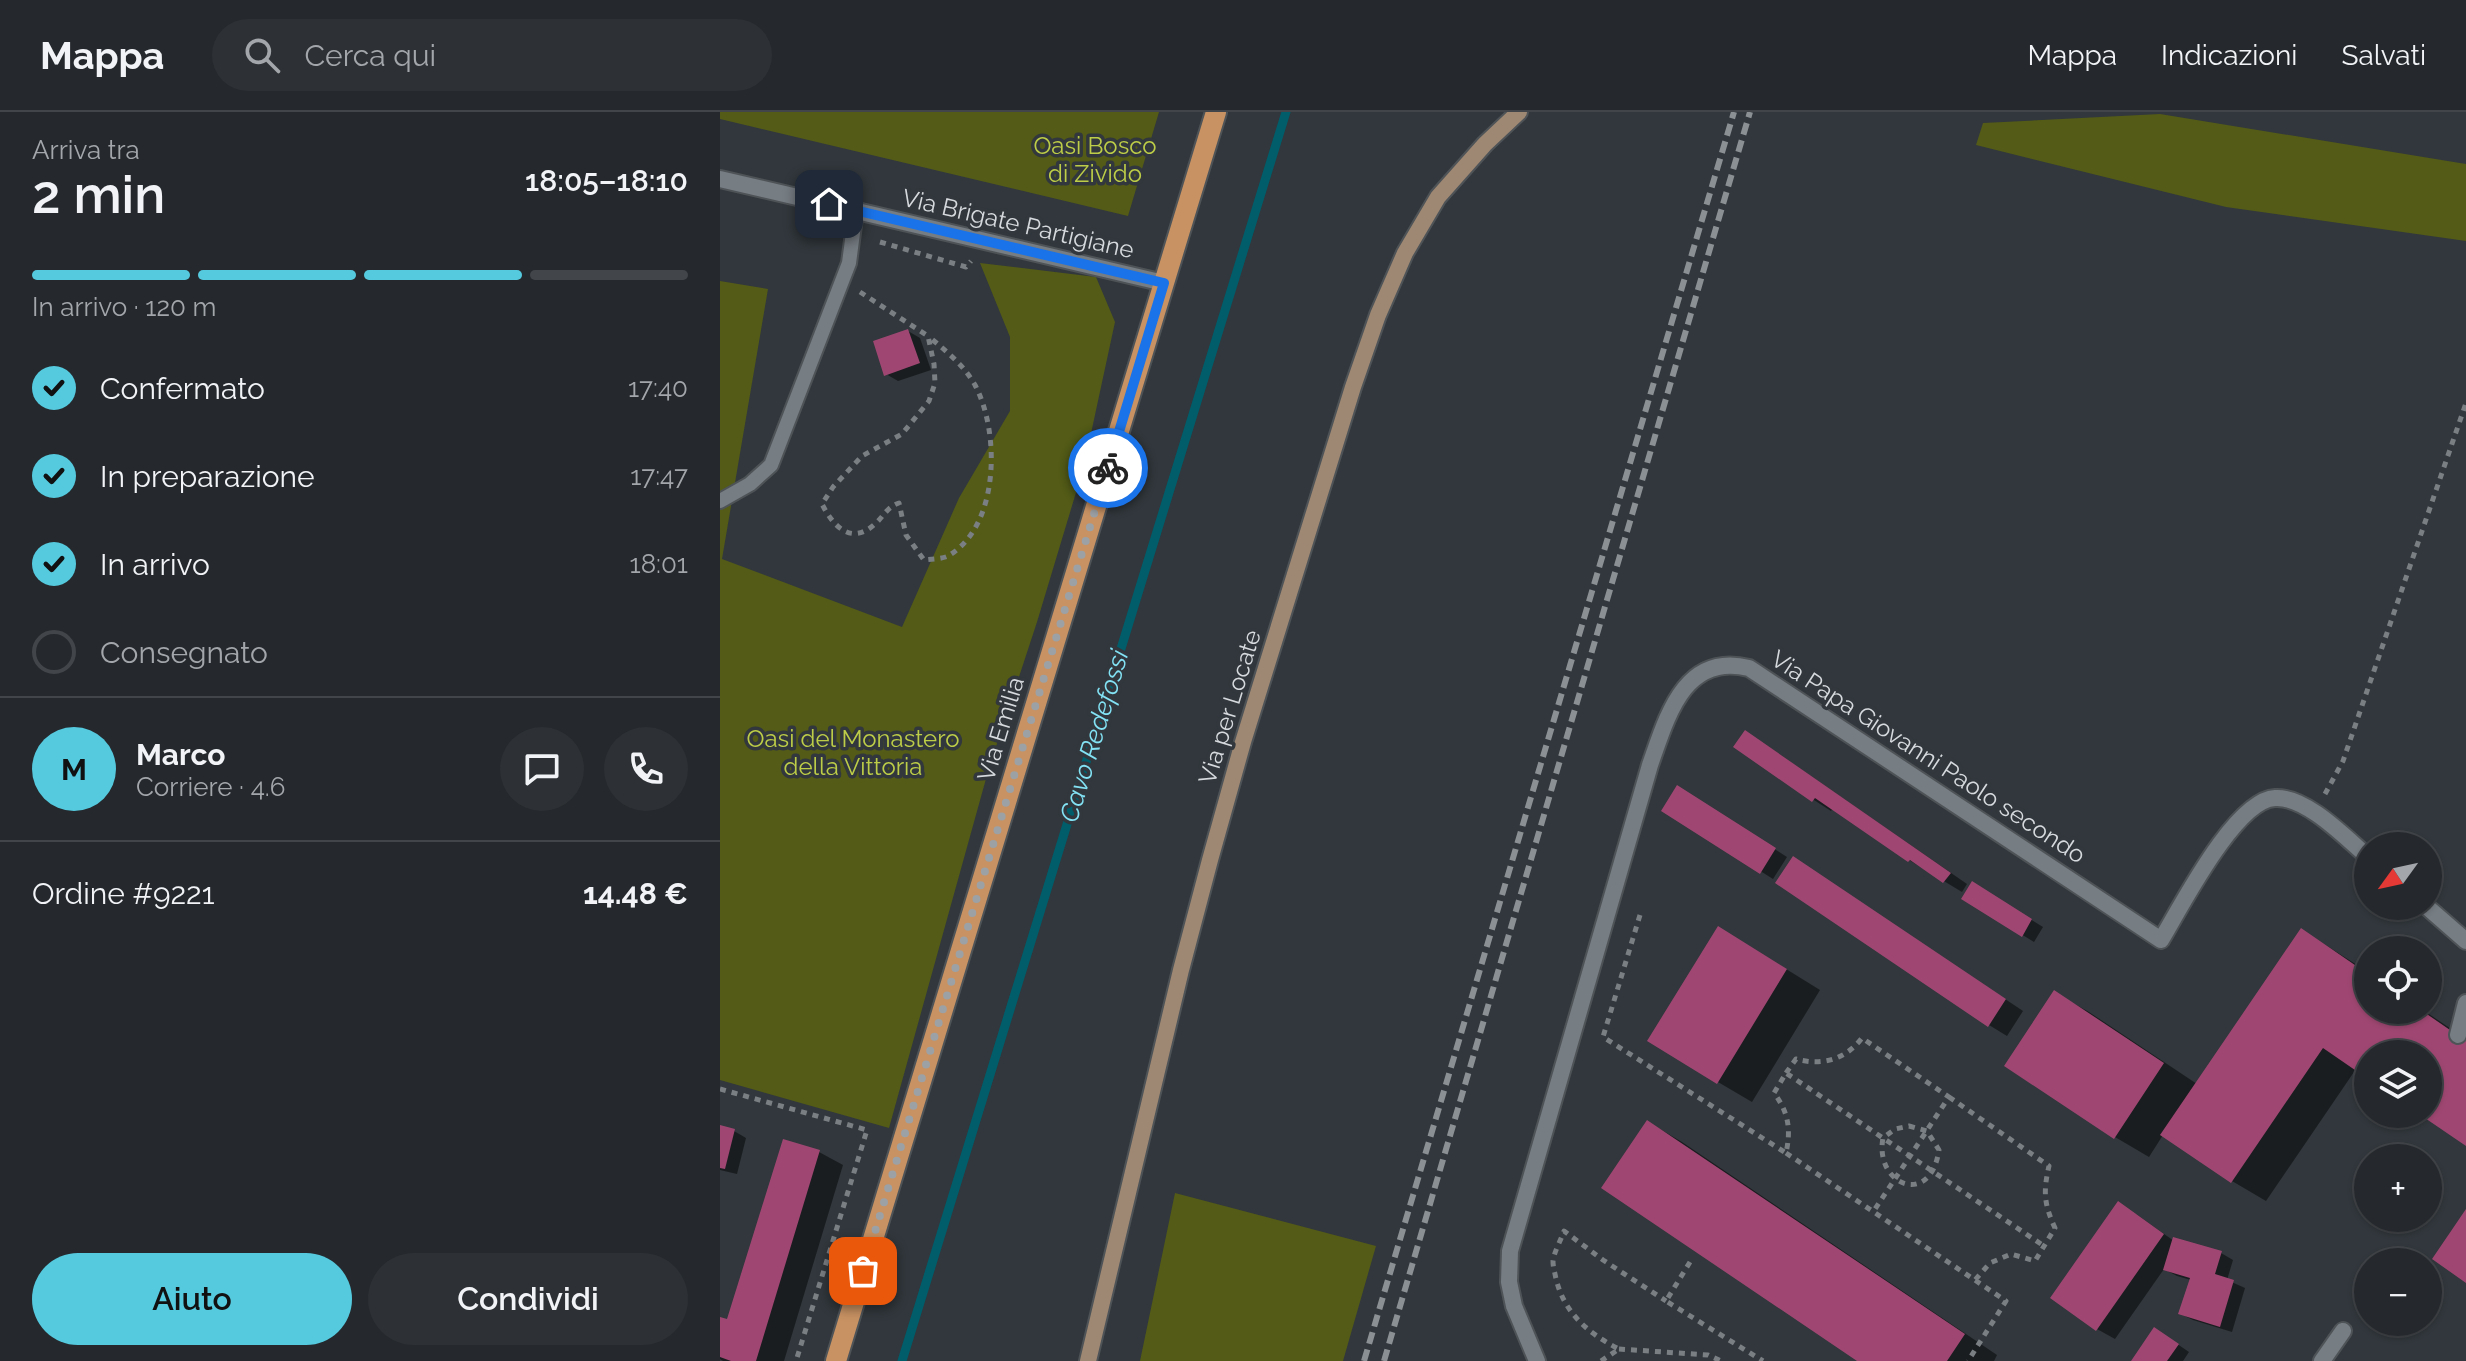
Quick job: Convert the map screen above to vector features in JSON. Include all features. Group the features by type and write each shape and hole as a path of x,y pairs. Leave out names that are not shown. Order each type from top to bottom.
{"main road":[{"name":"Via Emilia","path":"836,1361 1216,112"},
{"name":"Via per Locate","path":"1088,1361 1210,860 1243,742 1353,387 1378,315 1405,253 1438,197 1485,144 1519,112"}],"street":[{"name":"Via Brigate Partigiane","path":"720,179 1164,283"},
{"name":"Via Papa Giovanni Paolo secondo","path":"1537,1361 1514,1306 1509,1282 1510,1251 1650,765 1670,708 1700,673 1712,666 1733,664 1749,668 2161,940 2219,843 2262,802 2275,798 2311,810 2354,845"},
{"path":"2442,920 2466,941"},
{"path":"2458,1035 2466,1003"},
{"path":"2322,1361 2343,1331"}],"lane":[{"path":"720,501 750,484 771,465 849,263 856,210"}],"path":[{"path":"842,282 928,336 958,361 976,387 991,434 990,486 974,532 947,557 924,560 906,535 899,503 890,506 872,527 857,533 842,532 830,520 822,504 833,487 862,456 902,434 929,401 935,383 928,336"},
{"path":"2311,810 2330,789 2343,761 2466,403"},
{"path":"1640,915 1603,1037 1786,1153 2006,1301 1968,1361"},
{"path":"1786,1153 1790,1133 1783,1105 1774,1093 1786,1073 1796,1059 1824,1062 1841,1057 1853,1050 1862,1038 2049,1166 2044,1188 2046,1210 2055,1228 2035,1261 2011,1254 1990,1263 1975,1280"},
{"path":"1786,1073 2044,1246"},
{"path":"720,1089 867,1130 796,1361"},
{"path":"1873,1212 1949,1097"},
{"path":"1909,1126 1927,1131 1939,1150 1934,1172 1925,1182 1912,1185 1895,1178 1885,1169 1880,1152 1883,1138 1895,1129 1909,1126"},
{"path":"1721,1361 1708,1355 1619,1349 1599,1339 1576,1320 1564,1302 1553,1261 1564,1231 1603,1260 1763,1361"},
{"path":"1666,1301 1690,1262"},
{"path":"1601,1361 1619,1349"}],"green space":[{"name":"Oasi Bosco di Zivido","path":"720,112 1159,112 1128,216 720,119"},
{"path":"2160,114 2466,164 2466,241 2226,207 1976,145 1983,123"},
{"name":"Oasi del Monastero della Vittoria","path":"980,263 1096,277 1115,322 1084,466 989,768 889,1128 720,1080 720,281 768,289 722,559 902,627 959,498 1010,411 1010,337"},
{"path":"1175,1193 1376,1246 1343,1361 1140,1361"}],"building":[{"path":"908,329 920,363 884,376 873,341"},
{"path":"1745,730 1951,873 1943,883 1815,798 1812,802 1733,747"},
{"path":"1677,785 1776,848 1760,874 1661,811"},
{"path":"1793,856 2006,999 1988,1027 1775,883"},
{"path":"1972,881 2032,919 2022,937 1961,899"},
{"path":"1718,926 1787,969 1717,1084 1647,1041"},
{"path":"2301,928 2354,964 2354,1024 2441,1024 2466,1041 2466,1146 2440,1128 2442,1128 2442,1040 2354,1040 2354,1069 2323,1048 2231,1183 2160,1135"},
{"path":"2054,990 2164,1063 2114,1139 2004,1066"},
{"path":"1647,1120 1965,1334 1947,1361 1857,1361 1601,1188"},
{"path":"720,1125 735,1129 725,1169 720,1168"},
{"path":"783,1139 820,1150 756,1361 731,1361 720,1357 720,1317 727,1319"},
{"path":"2118,1201 2164,1234 2096,1331 2050,1298"},
{"path":"2466,1209 2466,1283 2442,1266 2442,1248 2439,1248"},
{"path":"2173,1237 2222,1251 2215,1274 2234,1280 2220,1327 2178,1314 2190,1278 2163,1270"},
{"path":"2154,1327 2179,1344 2167,1361 2131,1361"}],"waterway":[{"name":"Cavo Redefossi","path":"902,1361 1286,112"}],"railway":[{"path":"1364,1361 1734,112"},
{"path":"1384,1361 1750,112"}],"way so far":[{"path":"863,1271 1108,468"}],"route":[{"path":"829,204 1164,283 1108,468"}]}
